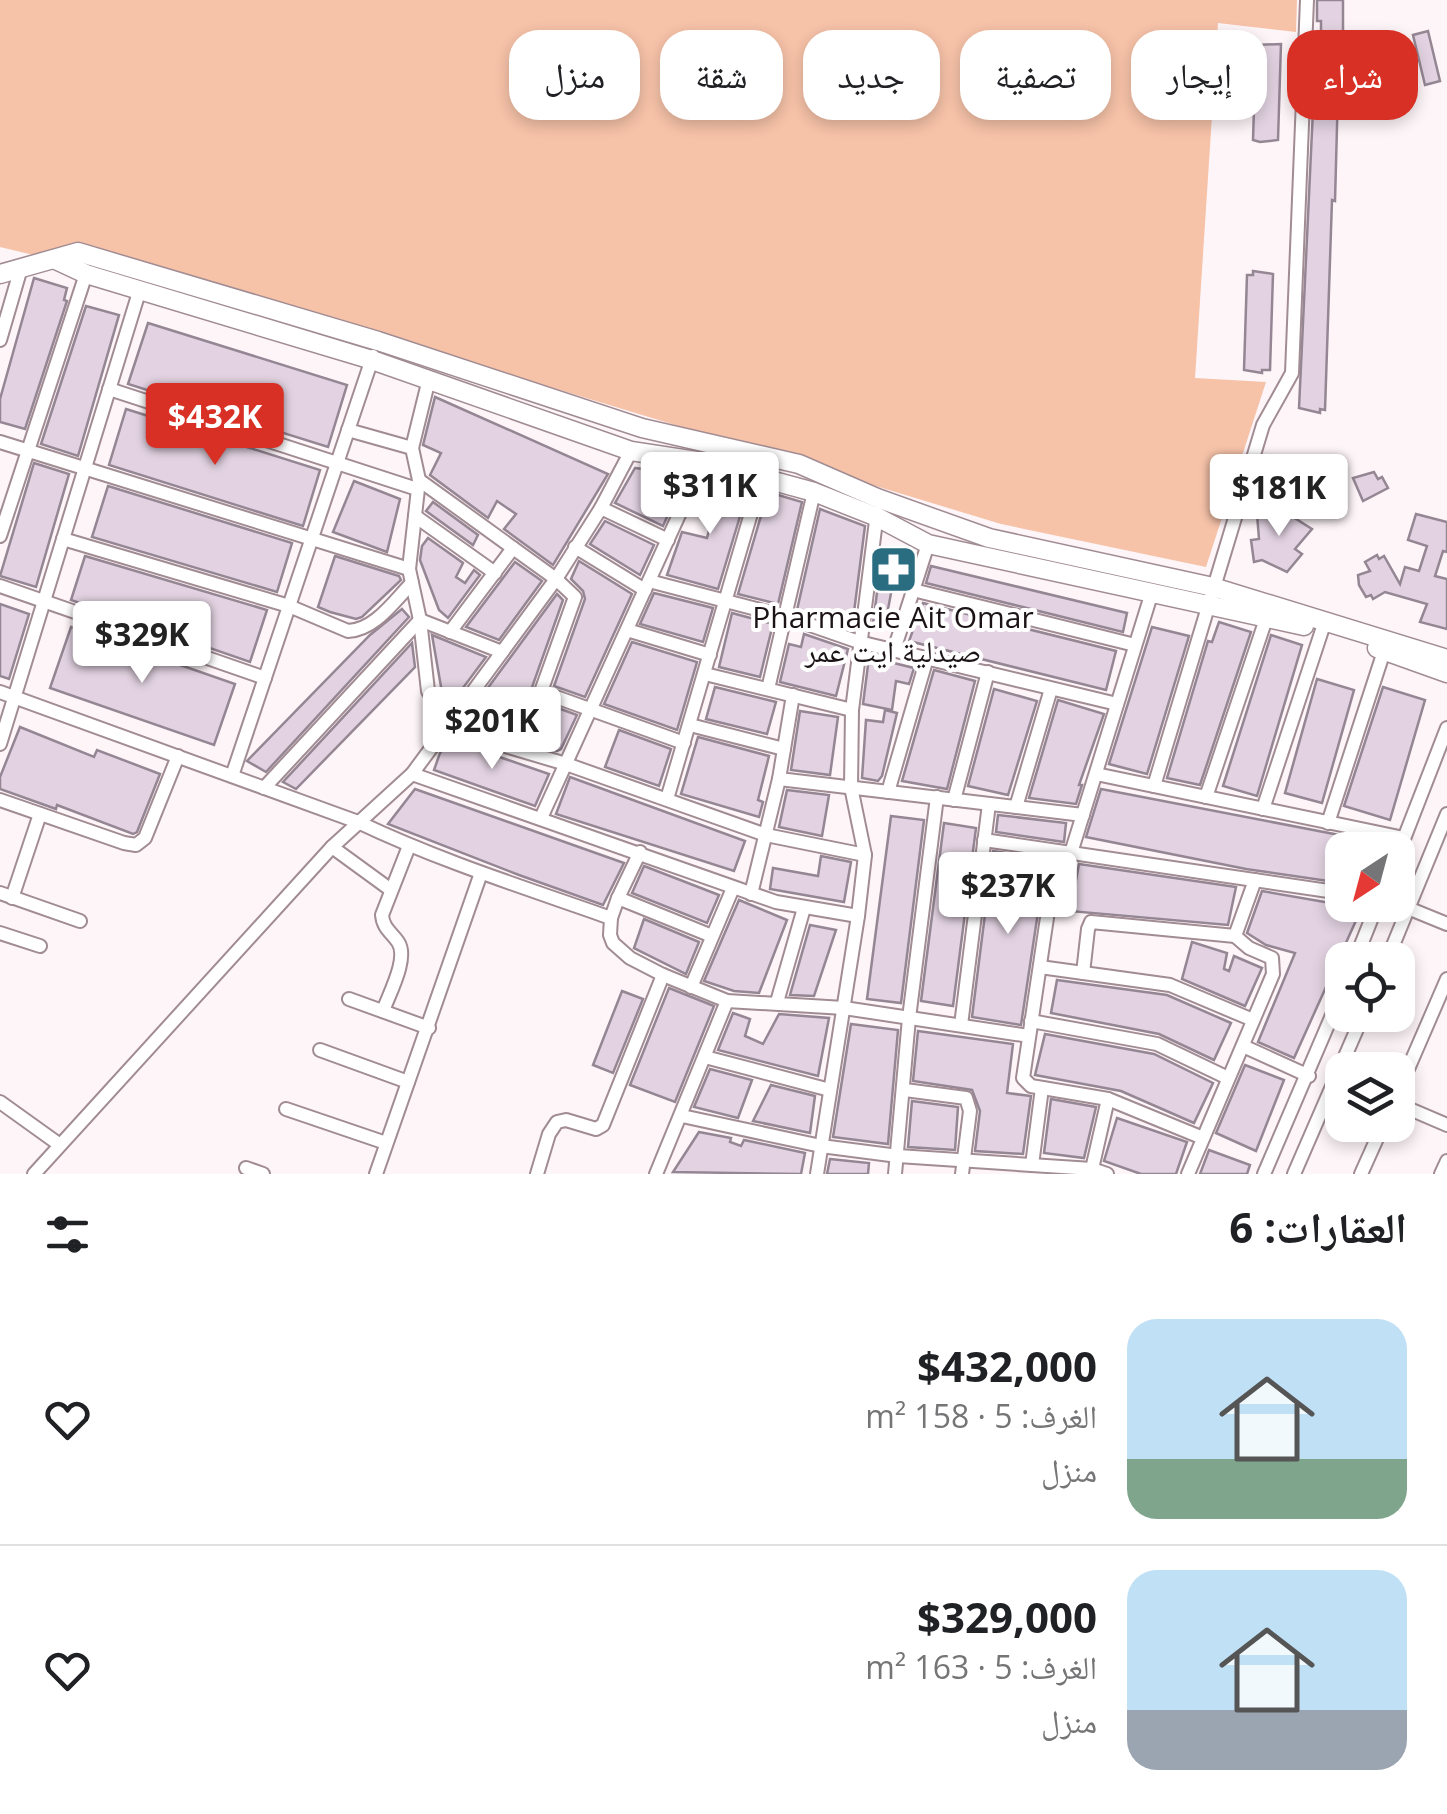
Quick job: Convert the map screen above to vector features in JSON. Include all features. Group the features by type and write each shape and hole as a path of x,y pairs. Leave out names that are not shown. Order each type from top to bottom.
{"street":[{"path":"1154,786 1263,425 1292,373 1306,0"},
{"path":"0,274 78,252 378,341 642,428 799,464 877,508 928,544 1152,592 1210,596"},
{"path":"56,260 86,274 372,360 631,451 762,476 1447,659"},
{"path":"0,340 21,268"},
{"path":"0,536 86,274"},
{"path":"0,744 140,289"},
{"path":"232,776 378,341"},
{"path":"429,379 412,448 418,485 410,576 420,620 428,691 448,728 566,764 766,835 864,855"},
{"path":"109,389 337,463 418,485 556,579 575,598 520,750"},
{"path":"348,430 412,448"},
{"path":"0,442 312,539 410,576"},
{"path":"34,1174 332,847 412,774 556,579 631,451"},
{"path":"541,818 703,462"},
{"path":"667,799 762,476"},
{"path":"768,689 814,492"},
{"path":"601,508 668,540"},
{"path":"817,1174 864,855 850,787 852,710 877,508"},
{"path":"416,516 495,573"},
{"path":"63,538 289,606 356,631 376,620 410,576"},
{"path":"894,650 928,544"},
{"path":"576,547 647,586 726,600 787,616 858,642 1117,704"},
{"path":"450,632 514,548"},
{"path":"0,586 265,678"},
{"path":"913,590 1136,646"},
{"path":"1152,592 1083,816 1064,852 1040,966 1023,1078 1031,1086 1108,1099 1203,1138"},
{"path":"1206,797 1269,612"},
{"path":"420,620 502,652"},
{"path":"264,788 420,620"},
{"path":"1263,809 1324,626"},
{"path":"627,630 710,655"},
{"path":"1386,644 1447,673"},
{"path":"1328,823 1386,644"},
{"path":"888,792 927,658"},
{"path":"954,800 988,672"},
{"path":"704,674 852,710"},
{"path":"1016,807 1051,689"},
{"path":"0,692 611,918"},
{"path":"542,692 684,744"},
{"path":"751,894 779,778 793,695"},
{"path":"690,725 784,750"},
{"path":"1406,832 1447,728"},
{"path":"0,800 124,844 140,844 178,756"},
{"path":"412,774 751,894 804,908 858,916"},
{"path":"1096,774 1374,832"},
{"path":"779,778 1083,816"},
{"path":"896,1174 909,1018 936,798"},
{"path":"961,1026 989,804"},
{"path":"40,814 6,895 80,920"},
{"path":"1415,882 1447,814"},
{"path":"984,840 1325,891"},
{"path":"383,1011 402,957 401,944 383,923 409,846"},
{"path":"332,847 391,890"},
{"path":"640,852 618,898 610,936 630,958 726,1001 844,1008 961,1026 1030,1028 1157,1044 1228,1078"},
{"path":"376,1174 481,873"},
{"path":"1188,1174 1273,974 1274,961 1238,942 1235,936 1255,880"},
{"path":"691,987 733,888"},
{"path":"618,898 712,936"},
{"path":"777,1002 804,908"},
{"path":"1415,911 1447,924"},
{"path":"1083,972 1091,922 1235,936"},
{"path":"0,933 40,946"},
{"path":"1040,966 1170,985 1253,1020"},
{"path":"537,1174 549,1134 557,1122 603,1126 663,976"},
{"path":"1415,1053 1447,980"},
{"path":"349,999 429,1028"},
{"path":"656,1174 726,1001"},
{"path":"1264,1174 1326,1032"},
{"path":"1243,1046 1308,1076"},
{"path":"320,1050 408,1082"},
{"path":"705,1057 830,1090"},
{"path":"1032,1166 1042,1088"},
{"path":"905,1090 966,1098 970,1111 962,1168"},
{"path":"1092,1169 1108,1099"},
{"path":"0,1102 60,1146"},
{"path":"286,1109 386,1143"},
{"path":"1294,1174 1325,1109"},
{"path":"1415,1111 1447,1125"},
{"path":"682,1116 821,1146 962,1168 1032,1166 1092,1169 1107,1174"},
{"path":"1361,1174 1375,1142"},
{"path":"1441,1174 1447,1161"},
{"path":"246,1168 263,1174"}],"shaded area":[{"path":"0,0 1297,0 1296,30 1218,23 1218,30 1131,30 1131,120 1212,120 1195,378 1266,382 1206,567 1001,524 418,347 0,247"}],"building":[{"path":"1317,0 1343,0 1343,30 1321,30 1321,21 1317,21"},
{"path":"1428,31 1440,81 1425,85 1418,34"},
{"path":"1281,44 1278,140 1260,142 1253,140 1254,120 1267,120 1267,45"},
{"path":"1313,120 1337,120 1325,410 1320,409 1320,413 1299,408"},
{"path":"1253,271 1273,274 1270,370 1262,373 1244,370 1247,275 1253,275"},
{"path":"34,278 67,288 67,301 25,429 0,422 0,399"},
{"path":"86,306 119,315 78,456 41,444"},
{"path":"148,323 347,385 328,447 128,384"},
{"path":"435,397 608,474 553,565 504,529 516,514 497,501 488,518 430,475 441,453 423,445"},
{"path":"126,409 320,470 303,526 109,465"},
{"path":"34,463 69,474 36,587 0,576"},
{"path":"635,468 686,474 663,526 615,503"},
{"path":"1374,472 1388,488 1363,501 1353,478"},
{"path":"706,479 748,490 718,589 667,575 682,532 707,538 714,511 694,506"},
{"path":"354,481 400,499 387,552 333,532"},
{"path":"108,486 292,543 277,592 92,537"},
{"path":"768,492 802,502 778,604 738,594"},
{"path":"433,502 478,535 473,545 426,511"},
{"path":"820,509 865,526 853,620 849,620 847,627 797,610"},
{"path":"1285,512 1312,529 1295,549 1302,554 1287,572 1262,560 1254,562 1251,540 1259,539 1257,514"},
{"path":"1416,514 1447,522 1447,552 1443,551 1435,576 1447,579 1447,629 1420,622 1427,604 1385,592 1373,599 1371,595 1366,597 1359,585 1358,575 1370,571 1365,562 1377,555 1379,559 1384,556 1400,584 1405,567 1419,571 1427,546 1408,540"},
{"path":"605,521 654,545 640,575 590,544"},
{"path":"428,538 463,563 456,577 465,583 474,570 480,575 448,618 439,610 420,560"},
{"path":"85,556 267,610 250,662 71,600"},
{"path":"335,556 399,576 401,580 362,617 330,612 318,607"},
{"path":"888,559 908,568 902,590 892,588 885,625 873,623 881,562 887,563"},
{"path":"579,561 632,594 585,697 554,686 585,599 571,579"},
{"path":"515,562 542,581 499,640 466,627"},
{"path":"931,566 1127,613 1123,632 926,583"},
{"path":"654,593 713,608 703,642 640,624"},
{"path":"557,594 563,600 514,738 462,723"},
{"path":"923,603 1116,651 1106,690 909,641"},
{"path":"0,604 29,614 9,679 0,676"},
{"path":"402,609 409,617 266,772 247,761 370,635"},
{"path":"732,613 773,624 760,677 719,667"},
{"path":"1219,622 1251,632 1200,785 1167,778 1208,641 1212,642"},
{"path":"71,627 235,684 214,745 50,688"},
{"path":"1152,627 1189,636 1147,774 1109,764"},
{"path":"804,634 848,649 836,696 780,682 789,644 801,647"},
{"path":"432,635 486,657 448,708 443,698"},
{"path":"1271,635 1302,645 1257,796 1223,786"},
{"path":"632,642 697,662 677,730 604,704"},
{"path":"412,643 415,667 296,789 283,782"},
{"path":"869,657 914,668 909,684 896,681 892,710 863,704"},
{"path":"934,670 975,681 947,789 902,781"},
{"path":"1317,679 1354,690 1322,803 1285,793"},
{"path":"715,687 776,702 767,734 706,719"},
{"path":"1383,687 1425,700 1390,820 1344,806"},
{"path":"994,689 1037,701 1008,795 968,786"},
{"path":"1058,700 1104,714 1076,804 1029,798"},
{"path":"547,704 577,715 557,751 533,744"},
{"path":"885,710 897,713 882,776 878,781 862,778 866,720 883,722"},
{"path":"800,711 838,717 830,775 791,770"},
{"path":"20,727 94,757 97,750 160,774 137,832 133,834 57,805 56,809 0,789 0,777"},
{"path":"619,730 671,749 659,786 605,767"},
{"path":"698,737 769,756 758,800 763,802 759,817 681,794"},
{"path":"450,740 549,774 535,806 434,770"},
{"path":"570,777 745,841 734,871 556,814"},
{"path":"415,789 624,863 603,905 388,824"},
{"path":"1101,789 1325,832 1325,881 1246,869 1086,837"},
{"path":"787,790 829,795 822,836 779,827"},
{"path":"998,815 1066,823 1064,842 996,832"},
{"path":"891,816 924,820 901,1003 867,999"},
{"path":"944,823 976,828 953,1006 921,1001"},
{"path":"993,851 1046,859 1021,1025 972,1017"},
{"path":"821,856 851,862 844,902 770,889 773,868 818,876"},
{"path":"1079,864 1236,887 1228,925 1058,910 1061,894 1073,896"},
{"path":"644,866 719,895 707,923 632,893"},
{"path":"1262,891 1325,902 1325,922 1355,922 1346,942 1325,942 1325,989 1294,1058 1258,1042 1295,953 1266,945 1247,933"},
{"path":"739,900 787,920 759,993 734,991 704,981"},
{"path":"644,919 699,942 686,974 634,948"},
{"path":"810,925 836,930 814,996 790,995"},
{"path":"1192,942 1227,953 1224,969 1229,971 1234,956 1262,968 1245,1006 1182,979"},
{"path":"1057,980 1167,995 1231,1023 1214,1060 1159,1034 1051,1013"},
{"path":"669,988 714,1006 675,1102 630,1085"},
{"path":"622,991 643,999 613,1073 593,1065"},
{"path":"733,1013 750,1019 745,1036 763,1044 779,1014 829,1018 818,1076 718,1050"},
{"path":"851,1024 898,1030 888,1144 833,1137"},
{"path":"918,1031 1013,1044 1007,1093 1031,1096 1023,1154 975,1151 980,1111 972,1090 913,1081"},
{"path":"1045,1034 1154,1054 1213,1083 1194,1123 1121,1091 1035,1075"},
{"path":"1245,1065 1284,1080 1256,1151 1216,1133"},
{"path":"710,1069 752,1080 738,1118 694,1107"},
{"path":"771,1085 815,1096 810,1133 753,1121"},
{"path":"1051,1099 1096,1107 1084,1158 1044,1153"},
{"path":"912,1101 958,1107 955,1150 908,1147"},
{"path":"1117,1118 1187,1142 1176,1174 1141,1174 1104,1161"},
{"path":"699,1132 731,1138 730,1142 741,1146 744,1140 805,1153 801,1174 673,1172"},
{"path":"1209,1150 1250,1165 1247,1174 1200,1174"},
{"path":"830,1159 869,1163 868,1174 827,1174"}],"place":[{"name":"Pharmacie Ait Omar صيدلية ايت عمر","path":"893,569"}]}
